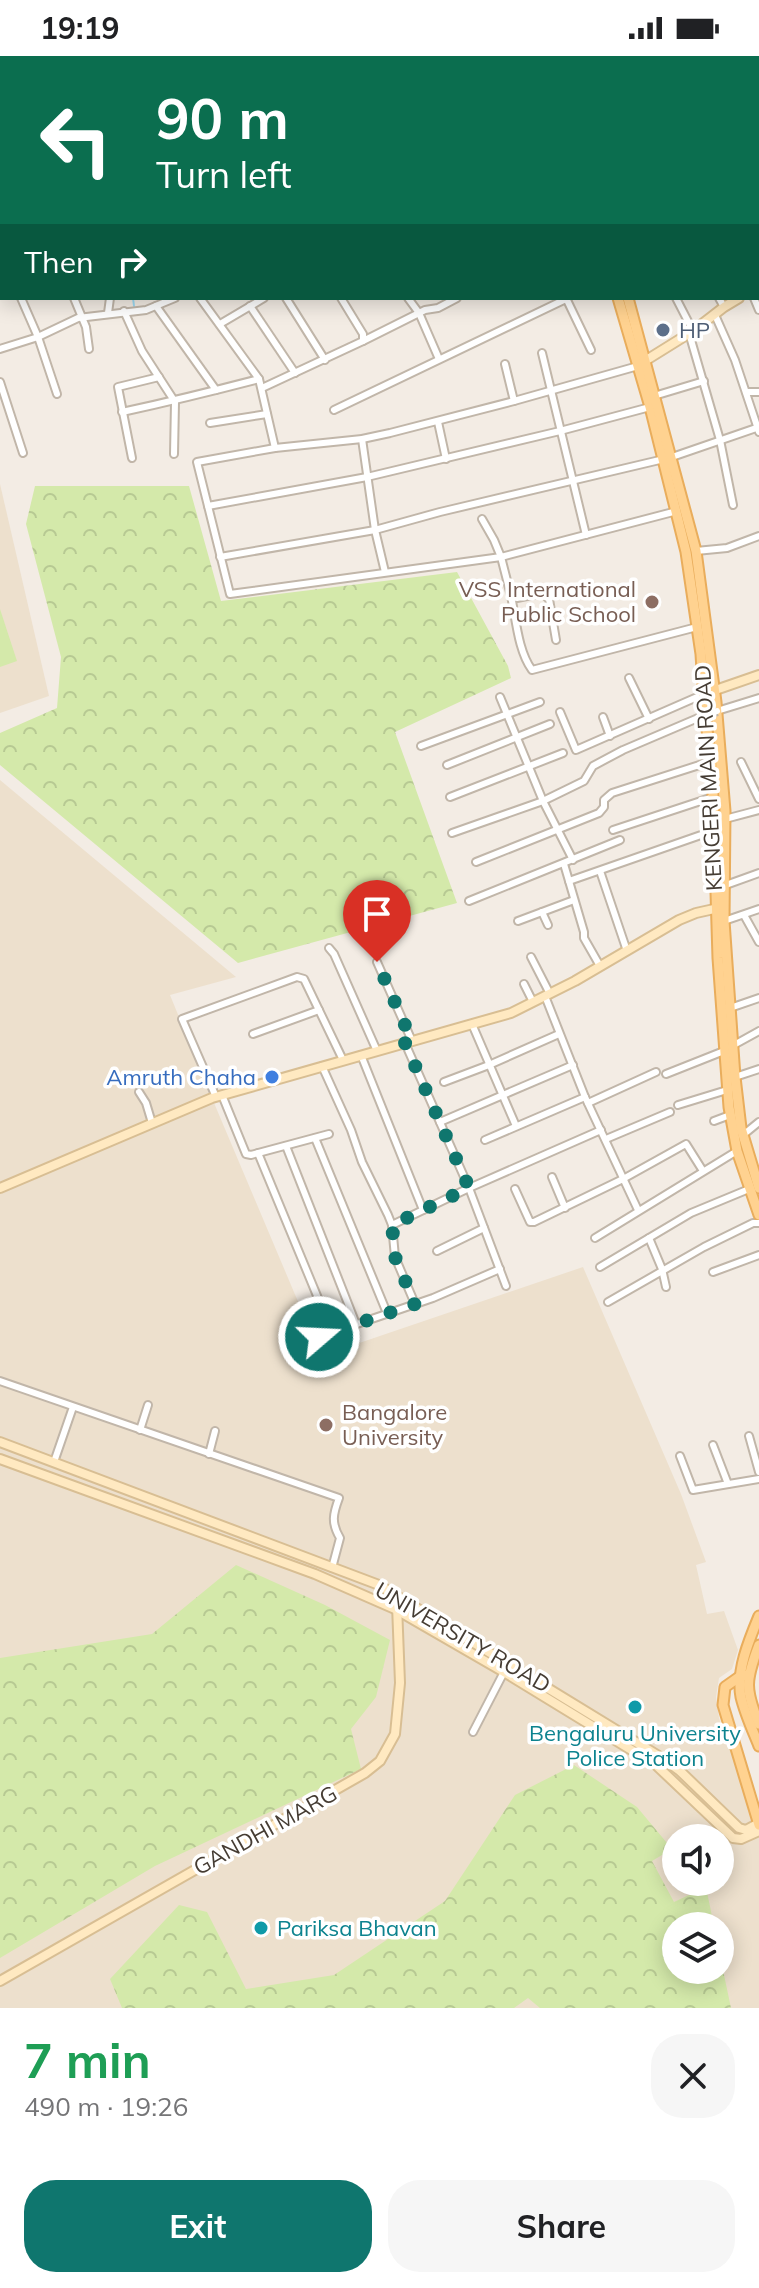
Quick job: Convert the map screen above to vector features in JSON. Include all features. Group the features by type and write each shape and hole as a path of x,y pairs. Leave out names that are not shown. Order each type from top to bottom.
{"main road":[{"name":"KENGERI MAIN ROAD","path":"619,300 654,396 686,552 709,693 717,711 725,819 719,887"},
{"name":"KENGERI MAIN ROAD","path":"628,300 650,407 696,551 709,693 728,1048 759,1215"},
{"path":"642,363 715,315 721,302"},
{"path":"709,693 759,675"},
{"name":"KENGERI MAIN ROAD","path":"720,907 724,921 730,1008 727,1090 730,1115 737,1151 754,1188"},
{"path":"0,1188 219,1096 511,1013 679,920 720,907"},
{"name":"UNIVERSITY ROAD","path":"0,1442 379,1585 662,1758 680,1771 739,1828 746,1830 759,1826"},
{"name":"UNIVERSITY ROAD","path":"0,1459 315,1574 395,1609 656,1765 733,1838 741,1839 759,1826"},
{"name":"GANDHI MARG","path":"0,1981 365,1773 380,1761 395,1734 400,1683 395,1609 400,1596"},
{"path":"759,1616 749,1642 741,1696 759,1746"},
{"path":"759,1645 745,1676 749,1699 759,1724"},
{"path":"745,1676 725,1687 723,1705 759,1826"},
{"path":"576,1716 581,1707"},
{"path":"705,1810 713,1802"}],"street":[{"path":"22,300 57,394"},
{"path":"75,300 83,318 89,349"},
{"path":"108,313 110,300"},
{"path":"0,349 38,337 78,318 146,310 170,300"},
{"path":"202,300 259,379 275,448"},
{"path":"220,324 260,300"},
{"path":"287,300 325,360"},
{"path":"342,300 363,334 363,341"},
{"path":"409,300 419,313 439,359"},
{"path":"262,388 419,313 453,300"},
{"path":"334,410 563,300"},
{"path":"568,300 591,350"},
{"path":"677,300 691,332 720,440 733,505"},
{"path":"156,306 216,390"},
{"path":"250,306 295,373"},
{"path":"124,311 142,351 175,402 174,454"},
{"path":"220,557 375,530 668,458 759,429 735,360 715,315"},
{"path":"542,353 586,535"},
{"path":"642,363 438,422 362,439 275,448 197,462 230,594 501,557 677,511"},
{"path":"505,364 514,401"},
{"path":"132,458 118,387 159,377"},
{"path":"122,412 175,402 259,379"},
{"path":"654,396 704,381"},
{"path":"0,382 23,453"},
{"path":"746,392 759,392"},
{"path":"208,506 367,477 650,407"},
{"path":"210,423 267,414"},
{"path":"438,422 446,459"},
{"path":"362,439 375,530 385,572"},
{"path":"482,519 501,557 521,643 532,670 697,627"},
{"path":"696,551 727,548 759,536"},
{"path":"511,596 547,595 556,640"},
{"path":"629,678 649,719"},
{"path":"560,712 576,750 709,693"},
{"path":"500,697 543,801 573,860"},
{"path":"452,833 543,801 584,781 593,766 623,750 698,718 759,698"},
{"path":"421,746 540,702"},
{"path":"603,717 610,736"},
{"path":"447,765 550,724"},
{"path":"450,797 563,753"},
{"path":"476,862 599,813 604,807 604,800 612,793 712,761"},
{"path":"741,762 759,799"},
{"path":"613,830 713,797"},
{"path":"725,819 759,810"},
{"path":"569,881 701,835 715,834"},
{"path":"469,901 620,840"},
{"path":"564,864 584,938 600,966"},
{"path":"600,871 627,951"},
{"path":"719,887 759,873"},
{"path":"518,921 574,900"},
{"path":"724,921 759,909"},
{"path":"542,912 548,925"},
{"path":"744,915 759,942"},
{"path":"329,948 377,1051"},
{"path":"531,957 548,995 559,1034 638,1210"},
{"path":"377,962 506,1286"},
{"path":"329,1134 246,1154 182,1019 300,977 304,979 343,1060"},
{"path":"524,984 533,1002"},
{"path":"730,1008 759,998"},
{"path":"253,1034 319,1010"},
{"path":"472,1024 516,1126"},
{"path":"666,1074 728,1048 759,1031"},
{"path":"444,1082 559,1034"},
{"path":"361,1055 423,1210"},
{"path":"440,1122 573,1065"},
{"path":"322,1066 392,1225 395,1257 415,1304"},
{"path":"735,1077 759,1069"},
{"path":"485,1140 656,1072"},
{"path":"678,1105 727,1090"},
{"path":"139,1092 152,1123"},
{"path":"606,1139 670,1112"},
{"path":"714,1121 730,1115"},
{"path":"743,1135 759,1122"},
{"path":"392,1225 601,1130"},
{"path":"315,1138 387,1313"},
{"path":"515,1189 530,1222 534,1222 686,1144 703,1171"},
{"path":"286,1146 356,1324"},
{"path":"595,1238 737,1151"},
{"path":"258,1153 332,1332"},
{"path":"552,1177 565,1208"},
{"path":"600,1267 691,1213 754,1188"},
{"path":"608,1302 662,1269 753,1223 759,1223"},
{"path":"437,1251 484,1228"},
{"path":"649,1238 666,1287"},
{"path":"713,1272 759,1255"},
{"path":"319,1337 433,1298 500,1269"},
{"path":"0,1381 339,1498 332,1515 340,1538 332,1568"},
{"path":"140,1430 148,1405"},
{"path":"54,1462 73,1407"},
{"path":"209,1454 215,1431"},
{"path":"749,1436 759,1472"},
{"path":"713,1445 728,1484"},
{"path":"680,1456 693,1490 759,1479"},
{"path":"473,1732 504,1672"}],"shaded area":[{"path":"0,484 49,696 0,713"},
{"name":"Bangalore University","path":"0,780 236,977 170,995 321,1356 583,1267 681,1494 706,1562 696,1565 707,1614 724,1611 738,1650 732,1669 719,1678 716,1697 727,1742 759,1814 759,2008 0,2008"}],"green space":[{"path":"35,486 189,486 221,601 457,572 508,666 511,678 395,732 457,903 238,963 0,765 0,733 57,708 61,657 26,524"},
{"path":"0,609 17,661 0,667"},
{"path":"236,1565 325,1605 390,1640 376,1697 351,1729 361,1769 155,1866 0,1958 0,1658 152,1634"},
{"path":"574,1765 637,1807 662,1837 662,1855 652,1861 662,1880 662,1896 671,1896 674,1902 687,1896 708,1896 711,1912 662,1912 662,1984 726,1984 731,2008 540,2008 528,1998 514,2008 122,2008 110,1979 179,1905 207,1912 246,1989 334,1975 445,1901 515,1795"}],"waterway":[{"path":"133,300 134,306"}],"place":[{"name":"HP","path":"663,330"},
{"name":"VSS International Public School","path":"652,602"},
{"name":"Amruth Chaha","path":"272,1077"},
{"name":"Bangalore University","path":"326,1425"},
{"name":"Bengaluru University Police Station","path":"635,1707"},
{"name":"Pariksa Bhavan","path":"261,1928"}],"route":[{"path":"319,1337 415,1304 395,1257 392,1225 469,1188 405,1043 412,1041 377,962"}]}
